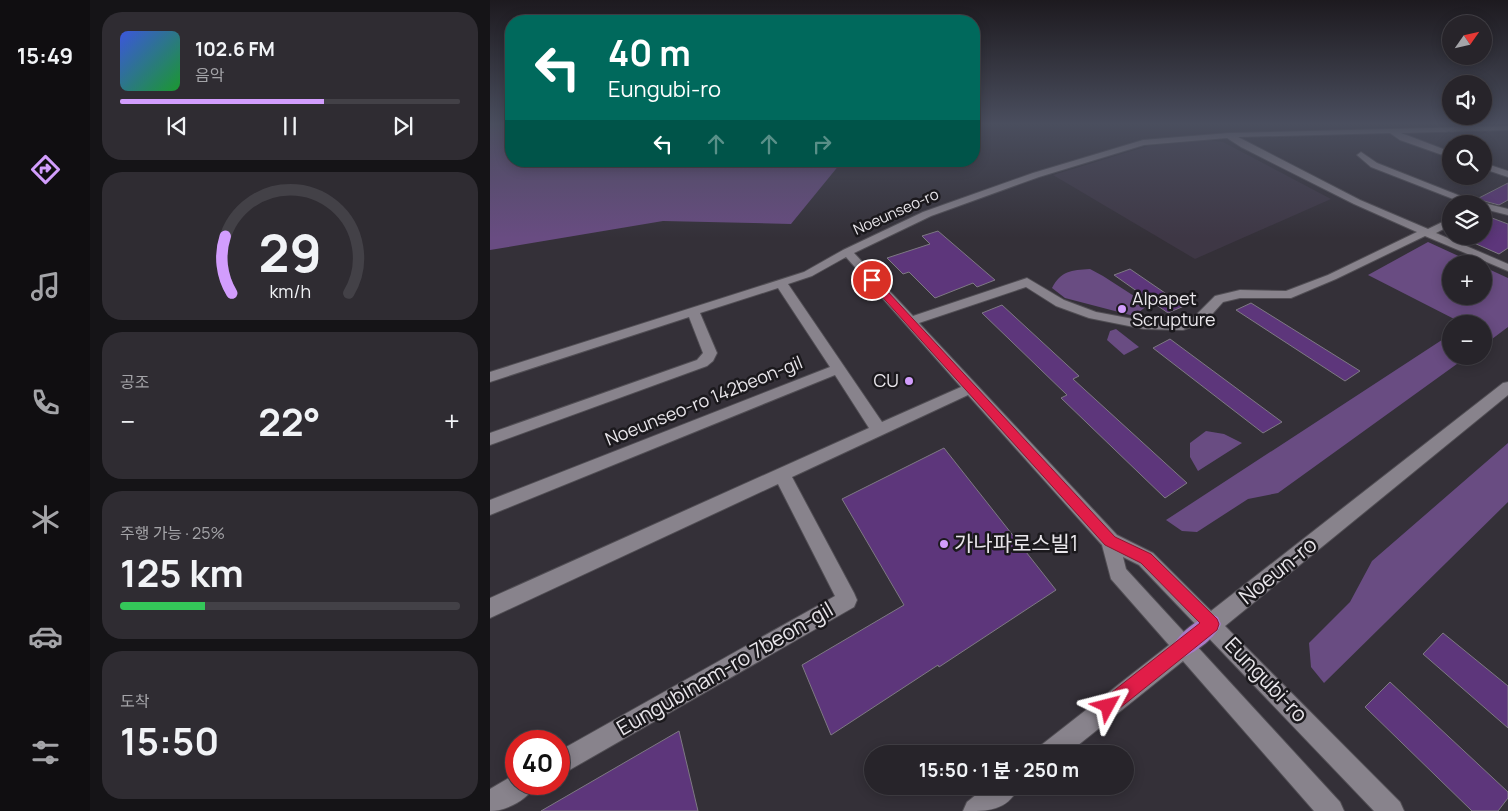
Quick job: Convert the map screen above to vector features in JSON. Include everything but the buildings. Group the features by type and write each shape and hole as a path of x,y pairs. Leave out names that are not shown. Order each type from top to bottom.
{"main road":[{"name":"Noeun-ro","path":"1184,646 1212,624"}],"street":[{"name":"Noeunseo-ro","path":"490,377 808,274 847,252 928,214 1036,175 1080,162"},
{"path":"1277,162 1357,202 1508,268"},
{"path":"1370,162 1451,195"},
{"path":"1492,169 1508,174"},
{"path":"1492,208 1508,212"},
{"path":"910,322 971,300 988,297 1027,282 1060,303 1093,315 1144,325 1183,326 1200,319 1218,299 1240,294 1287,295 1332,278 1442,226"},
{"name":"Eungubi-ro","path":"847,252 1110,541 1146,559 1212,624 1391,811"},
{"name":"Noeunseo-ro 142beon-gil","path":"490,508 837,369 781,283"},
{"path":"490,439 702,363 708,358 710,353 693,311"},
{"path":"837,369 879,430"},
{"name":"Noeun-ro","path":"1212,624 1508,387"},
{"path":"490,608 971,388"},
{"name":"Eungubinam-ro 7beon-gil","path":"570,758 847,600 782,474"},
{"name":"Eungubi-ro","path":"1110,541 1118,573 1331,811"},
{"name":"Noeun-ro","path":"1059,745 1184,646"},
{"path":"490,803 505,794"},
{"path":"976,811 996,795"}],"shaded area":[{"path":"490,162 505,162 505,167 838,167 791,224 663,221 490,250"},
{"path":"1096,162 1261,162 1331,199 1195,259 1053,175"},
{"path":"1428,242 1456,255 1442,255 1442,305 1492,305 1492,271 1508,278 1508,327 1492,339 1492,315 1446,315 1368,275"},
{"path":"1090,269 1148,305 1134,316 1065,298 1052,288 1059,278 1067,273"},
{"path":"1116,329 1139,347 1124,355 1107,340 1110,331"},
{"path":"1442,340 1442,365 1456,365 1278,493 1248,499 1197,532 1182,531 1166,520"},
{"path":"1206,431 1224,434 1242,443 1198,471 1190,457 1190,443"},
{"path":"1508,443 1508,502 1324,683 1311,667 1309,643 1350,602 1372,561"}],"place":[{"name":"Alpapet Scrupture","path":"1122,309"},
{"name":"CU","path":"909,381"},
{"name":"가나파로스빌1","path":"944,544"}],"route":[{"path":"872,280 1110,541 1146,559 1212,624 1108,706"}]}
